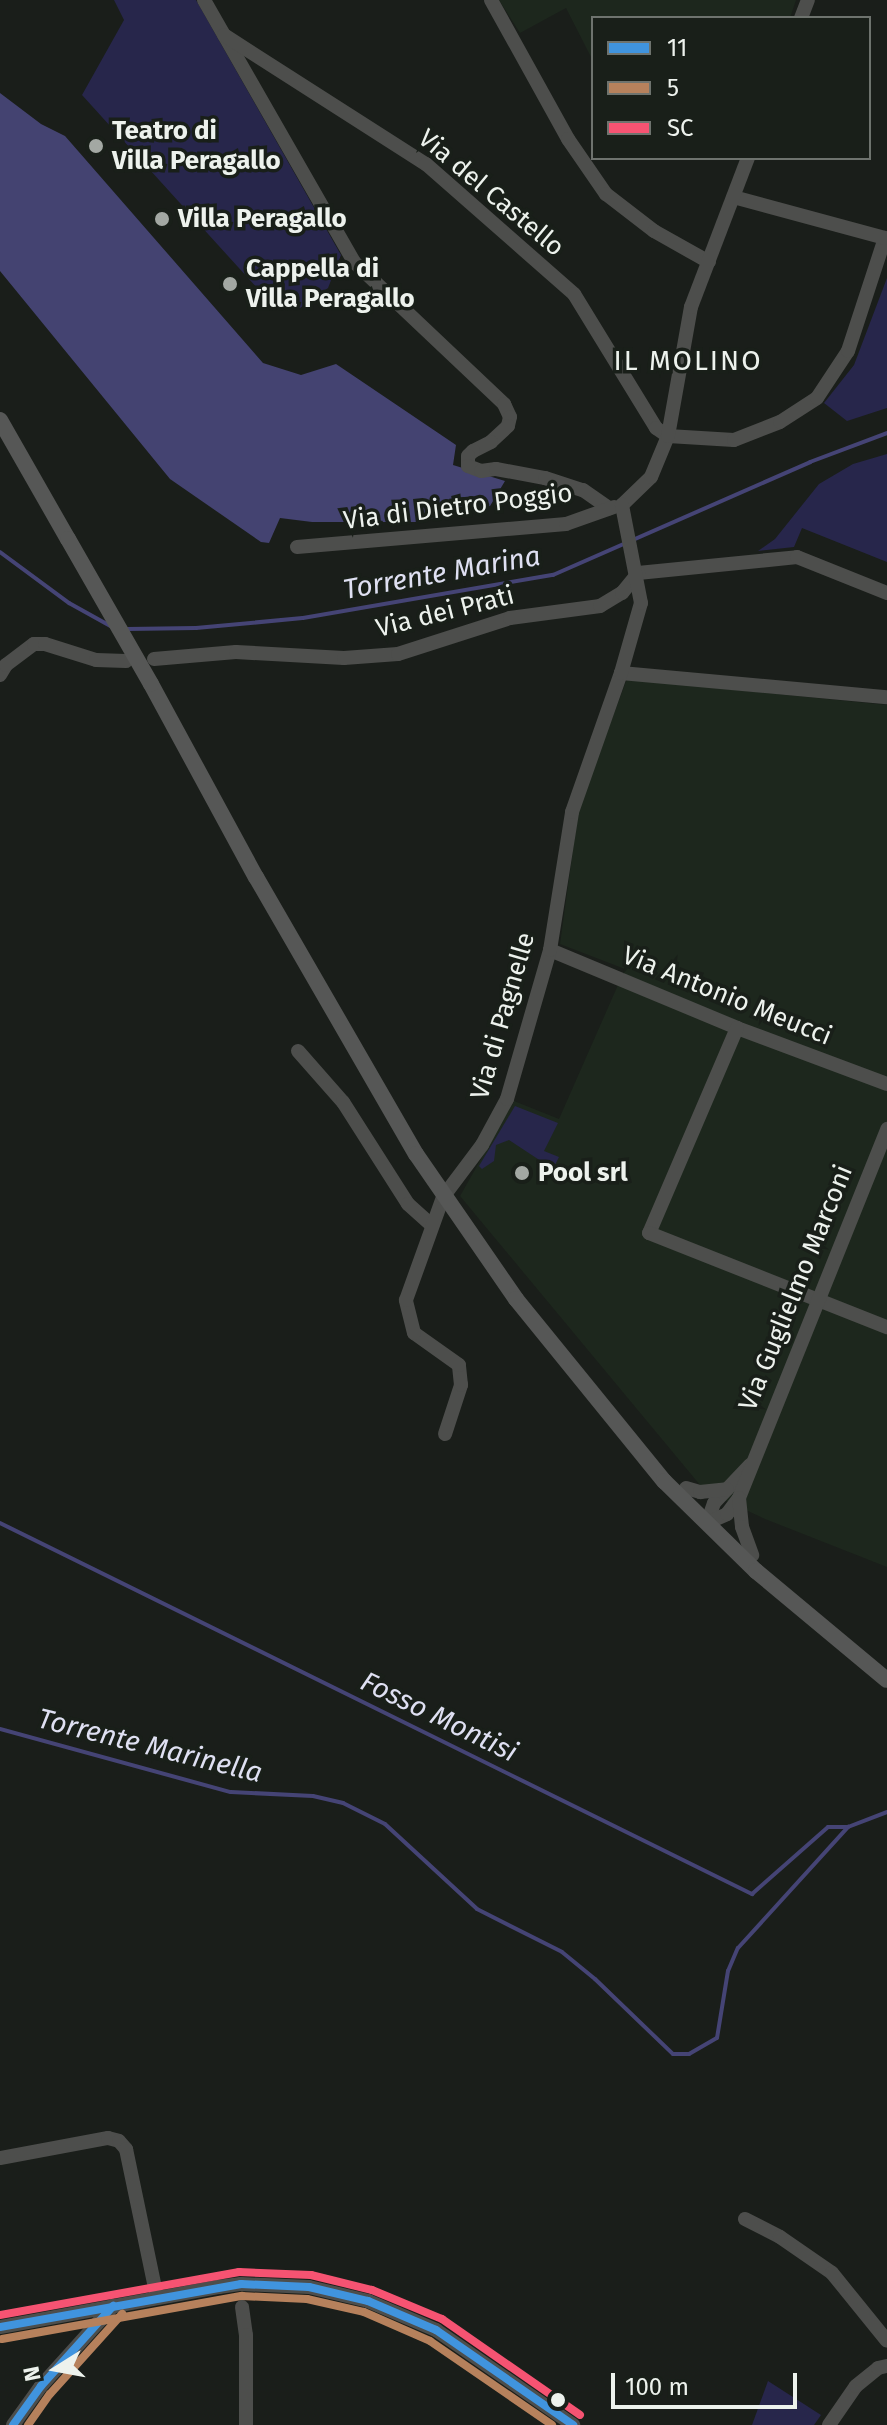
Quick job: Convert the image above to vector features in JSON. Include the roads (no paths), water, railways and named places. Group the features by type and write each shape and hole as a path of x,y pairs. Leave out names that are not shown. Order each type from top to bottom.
{"main road":[{"path":"0,420 151,684 256,877 443,1197 516,1299 664,1481 712,1518 752,1555 788,1595"},
{"path":"634,1441 686,1488 756,1571 887,1680"}],"street":[{"name":"Via del Castello","path":"204,0 224,35 426,164 574,294 656,428 668,436"},
{"path":"491,0 568,139 606,194 654,231 709,262"},
{"path":"224,35 354,262 504,404 510,417 508,426 491,442 473,451 468,456 468,466 481,471 496,469 545,478 583,490 618,509 651,477 668,436 691,307 747,160"},
{"path":"668,436 734,440 780,422 817,398 848,351 886,235 733,197"},
{"name":"Via di Dietro Poggio","path":"297,547 566,524 618,509"},
{"name":"Via di Pagnelle","path":"445,1434 461,1385 459,1365 414,1333 406,1300 430,1224 443,1197 482,1145 507,1099 550,950 572,812 621,673 641,603 637,568 618,509"},
{"path":"637,568 797,557 887,593"},
{"name":"Via dei Prati","path":"154,659 236,652 344,658 398,654 510,618 600,606 622,593 637,568"},
{"path":"0,675 6,665 34,644 45,644 96,660 126,661"},
{"path":"621,673 887,697"},
{"name":"Via Antonio Meucci","path":"550,950 737,1028 887,1084"},
{"path":"737,1028 649,1233 887,1327"},
{"path":"298,1051 343,1102 408,1204 430,1224"},
{"name":"Via Guglielmo Marconi","path":"712,1518 733,1493 750,1465 887,1129"},
{"path":"686,1488 700,1492 733,1493 752,1555"},
{"path":"0,2158 108,2138 119,2141 126,2149 157,2297"},
{"path":"745,2219 780,2237 832,2273 887,2341"},
{"path":"0,2327 241,2284 309,2287 368,2301 436,2330 570,2424"},
{"path":"13,2425 41,2386 113,2306"},
{"path":"242,2307 246,2335 246,2425"},
{"path":"829,2425 856,2386 878,2368 887,2366"}],"waterway":[{"name":"Torrente Marina","path":"127,629 196,628 303,618 553,575 810,462 887,433"},
{"name":"Torrente Marina","path":"0,552 69,603 114,628"},
{"name":"Fosso Montisi","path":"0,1523 752,1894 828,1827 848,1827"},
{"name":"Torrente Marinella","path":"0,1729 231,1792 313,1796 343,1803 385,1824 477,1909 562,1952 595,1979 673,2054 689,2054 717,2038 728,1971 738,1948 848,1827 887,1812"}],"place":[{"name":"Teatro di Villa Peragallo","path":"96,146"},
{"name":"Villa Peragallo","path":"162,219"},
{"name":"Cappella di Villa Peragallo","path":"230,284"},
{"name":"Pool srl","path":"522,1173"}],"district":[{"name":"IL MOLINO","path":"688,361"}]}
